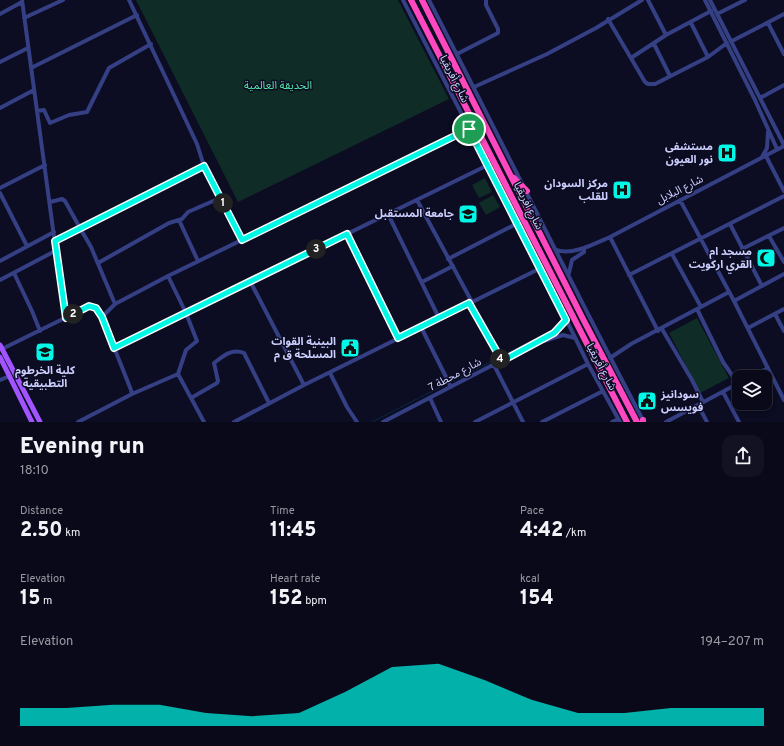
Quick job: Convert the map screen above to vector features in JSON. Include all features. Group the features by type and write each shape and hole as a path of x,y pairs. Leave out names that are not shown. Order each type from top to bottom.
{"highway":[{"name":"شارع افريقيا","path":"411,0 443,63 483,148 627,422"},
{"name":"شارع افريقيا","path":"422,0 510,174 642,421"},
{"path":"438,53 444,44"},
{"path":"443,63 451,58"},
{"path":"510,174 527,191"},
{"path":"608,400 618,404"}],"main road":[{"path":"1,347 40,422"},
{"path":"0,357 32,422"}],"street":[{"path":"24,18 63,0"},
{"path":"130,0 197,144 204,166 242,240"},
{"name":"شارع أفريقيا","path":"403,0 469,129 483,148 488,166 541,268 588,364 619,421"},
{"name":"شارع أفريقيا","path":"429,0 557,250 642,421"},
{"path":"457,54 498,33 498,29 486,5 486,0"},
{"path":"474,88 547,54 596,28 608,19 642,0"},
{"path":"648,0 666,35"},
{"path":"705,0 760,98 784,145"},
{"path":"710,0 777,149"},
{"path":"717,14 744,0"},
{"path":"0,14 22,1 66,318"},
{"path":"631,58 666,35 691,23 710,11"},
{"path":"608,19 645,82 648,84 655,84 708,57 729,42 784,14"},
{"path":"31,68 138,15"},
{"path":"691,23 708,57"},
{"path":"768,23 783,52"},
{"path":"37,111 44,110 50,123 69,115 87,112 109,68 151,44"},
{"path":"654,44 670,76"},
{"path":"0,62 28,48"},
{"path":"760,98 784,85"},
{"path":"0,108 34,90"},
{"path":"768,128 767,148 764,157 784,191"},
{"path":"102,317 115,304 168,276 469,129"},
{"name":"شارع البلابل","path":"557,250 567,252 584,249 610,237 764,157 784,145"},
{"path":"0,188 44,166"},
{"path":"55,241 204,166"},
{"path":"114,348 488,166"},
{"path":"0,193 27,246"},
{"path":"629,274 672,254 784,196"},
{"path":"98,263 169,223 179,220 188,212 220,198"},
{"path":"50,202 62,199 65,201 98,263 115,304"},
{"path":"416,200 502,361"},
{"path":"680,200 782,392 784,400"},
{"path":"388,214 440,318"},
{"path":"179,220 198,261"},
{"path":"448,259 518,223"},
{"path":"730,224 762,286"},
{"path":"742,249 784,228"},
{"path":"0,261 54,232"},
{"path":"347,234 398,338"},
{"path":"770,236 784,262"},
{"path":"610,237 660,330 692,380 703,402"},
{"name":"شارع البلابل","path":"569,275 570,262 575,256 584,252 584,249"},
{"path":"0,280 57,250"},
{"path":"672,254 699,308 722,362 732,375"},
{"path":"422,282 452,266"},
{"path":"234,422 304,385 541,268"},
{"path":"14,273 32,310 40,331"},
{"path":"734,301 784,274"},
{"path":"168,276 197,340 186,350 178,374 204,422"},
{"path":"250,281 304,385"},
{"path":"610,358 631,344 660,330 729,292"},
{"path":"1,347 40,331 89,306 96,308 102,317 132,394"},
{"path":"748,328 784,309"},
{"path":"775,314 784,331"},
{"path":"536,343 559,330 566,320"},
{"path":"422,327 451,387"},
{"path":"536,343 563,335 576,339"},
{"name":"شارع محطة 7","path":"383,422 536,343"},
{"path":"191,398 217,383 214,363 225,354 239,350 244,353 269,403"},
{"path":"475,422 588,364"},
{"path":"494,365 523,422"},
{"path":"764,370 768,368"},
{"path":"330,373 357,422"},
{"path":"78,422 132,394 178,374"},
{"path":"0,380 10,376"},
{"path":"666,422 732,388"},
{"path":"542,422 603,391"},
{"path":"723,392 739,422"},
{"path":"430,398 441,422"},
{"path":"698,405 707,422"},
{"path":"612,422 619,421"}],"green space":[{"name":"الحديقة العالمية","path":"136,0 398,0 449,99 238,202"},
{"path":"485,178 492,192 479,198 472,185"},
{"path":"493,195 500,207 486,215 479,203"},
{"path":"697,318 729,378 700,393 669,333"}],"waterway":[{"path":"501,356 555,329"},
{"path":"451,382 498,358"},
{"path":"372,422 448,383"}],"place":[{"name":"مستشفى نور العيون","path":"727,153"},
{"name":"مركز السودان للقلب","path":"622,190"},
{"name":"جامعة المستقبل","path":"468,214"},
{"name":"مسجد ام القري اركويت","path":"766,258"},
{"name":"البينية القوات المسلحة ق م","path":"350,348"},
{"name":"كلية الخرطوم التطبيقية","path":"45,352"},
{"name":"سودانيز فويسس","path":"647,401"}],"route":[{"path":"469,129 541,268 566,320 554,333 502,361 469,303 398,338 347,234 114,348 99,310 93,306 82,309 66,318 55,241 204,166 242,240 423,150 469,129"}]}
